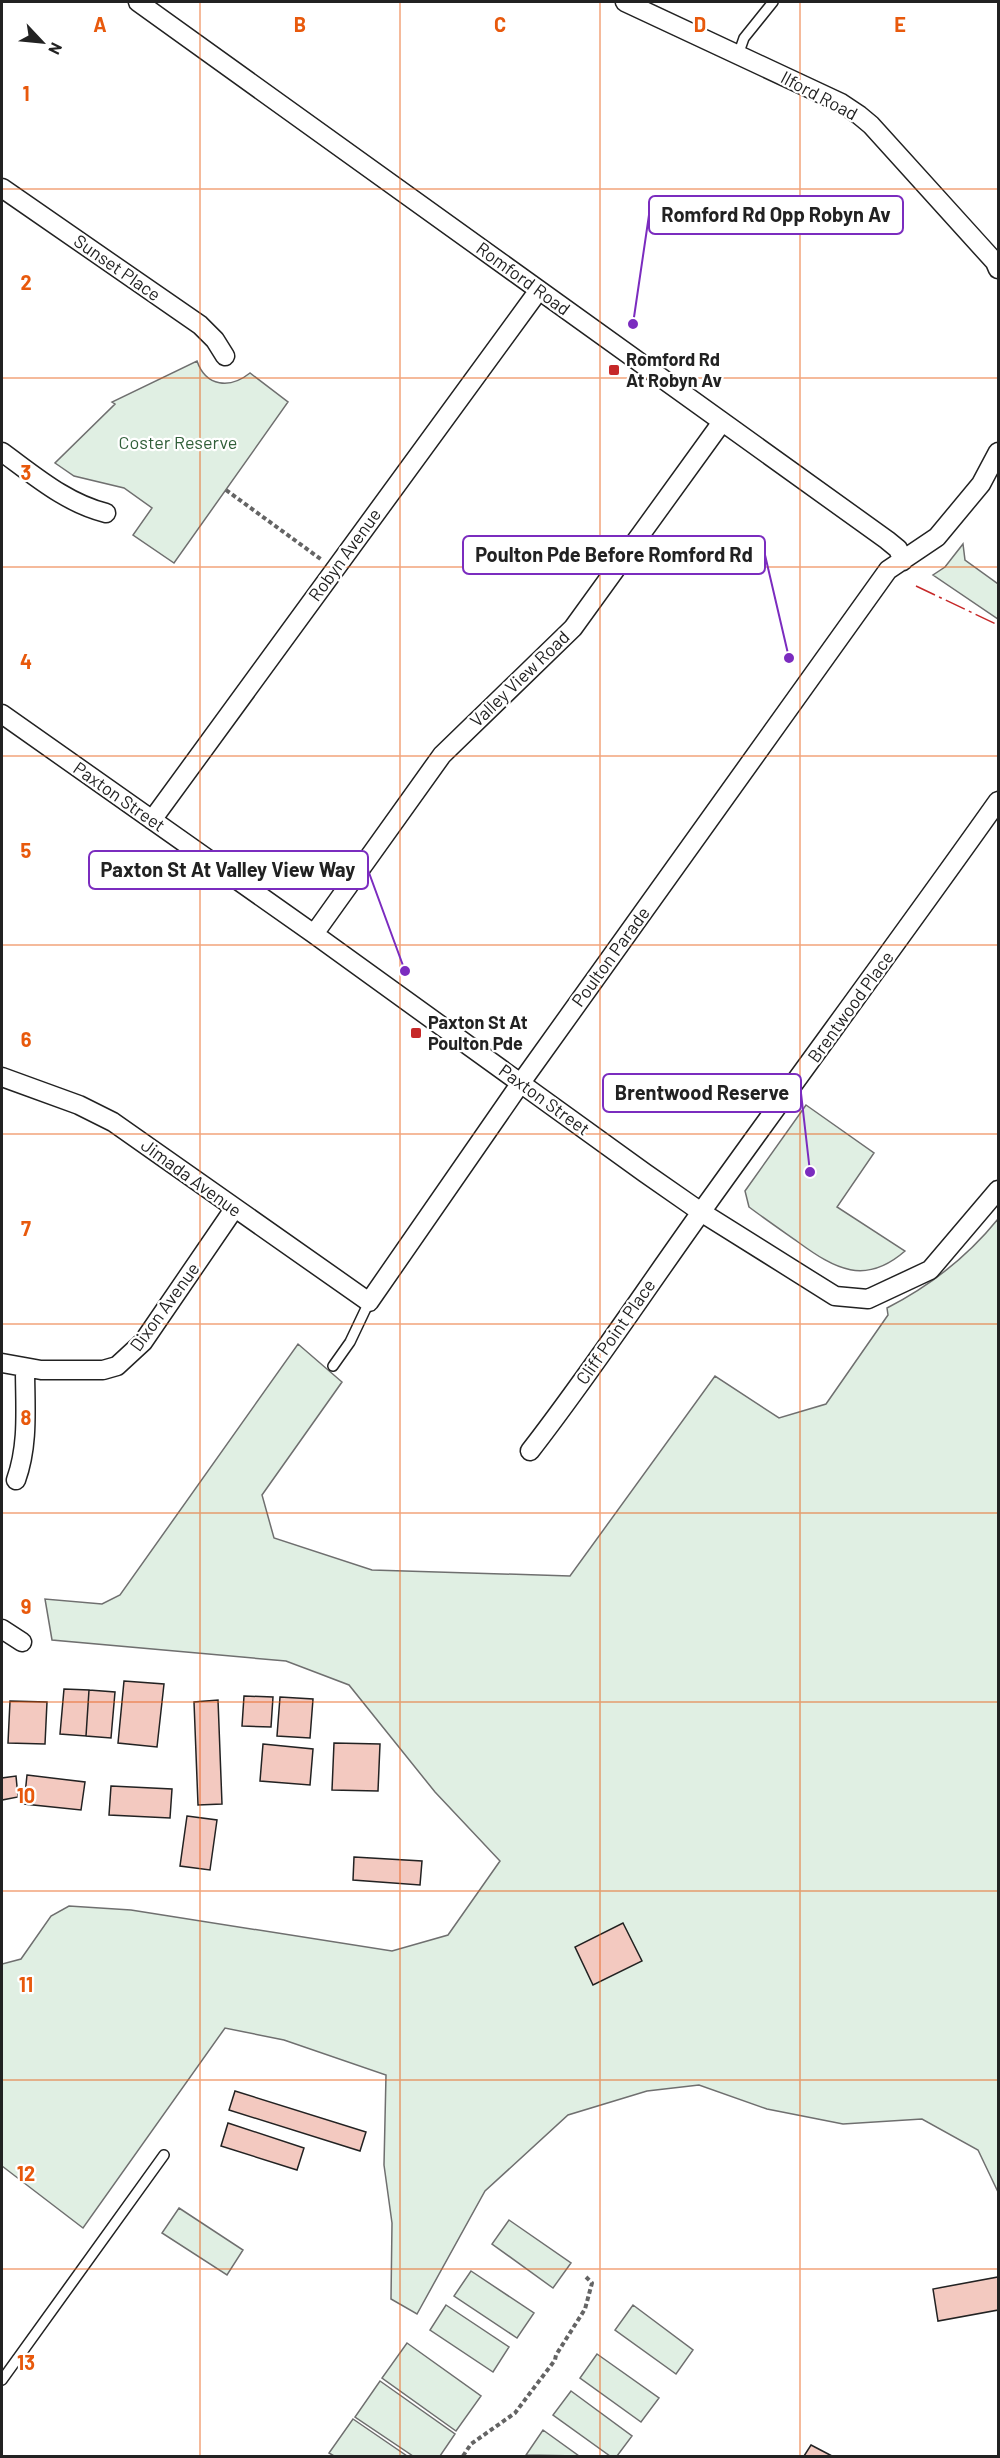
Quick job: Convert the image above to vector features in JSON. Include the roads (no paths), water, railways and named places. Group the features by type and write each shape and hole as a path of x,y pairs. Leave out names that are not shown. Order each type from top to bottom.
{"street":[{"name":"Romford Road","path":"138,2 887,540 898,549 903,561"},
{"name":"Ilford Road","path":"625,2 841,103 859,115 951,212 999,269"},
{"name":"Sunset Place","path":"2,188 200,325 215,340 225,356"},
{"name":"Robyn Avenue","path":"152,820 539,290"},
{"name":"Valley View Road","path":"314,934 442,755 573,628 722,422"},
{"path":"2,452 64,497 85,508 106,513"},
{"path":"903,561 937,537 981,484 999,452"},
{"name":"Poulton Parade","path":"369,1302 520,1084 888,570 903,561"},
{"name":"Paxton Street","path":"2,714 314,934 701,1212 835,1296 868,1299 930,1270 999,1190"},
{"name":"Brentwood Place","path":"701,1212 866,988 999,801"},
{"name":"Jimada Avenue","path":"2,1077 79,1105 113,1122 369,1302"},
{"name":"Dixon Avenue","path":"2,1363 25,1368 103,1370 117,1366 143,1342 234,1209"},
{"name":"Cliff Point Place","path":"530,1451 701,1212"},
{"path":"16,1480 25,1442 25,1368"},
{"path":"2,1629 22,1641"}],"lane":[{"path":"738,55 744,38 773,2"},
{"name":"Poulton Parade","path":"333,1366 350,1342 369,1302"},
{"path":"2,2380 164,2155"}],"place":[{"name":"Romford Rd Opp Robyn Av","path":"633,324"},
{"name":"Romford Rd At Robyn Av","path":"614,370"},
{"name":"Poulton Pde Before Romford Rd","path":"789,658"},
{"name":"Paxton St At Valley View Way","path":"405,971"},
{"name":"Paxton St At Poulton Pde","path":"416,1033"},
{"name":"Brentwood Reserve","path":"810,1172"}],"park label":[{"name":"Coster Reserve","path":"178,443"}]}
